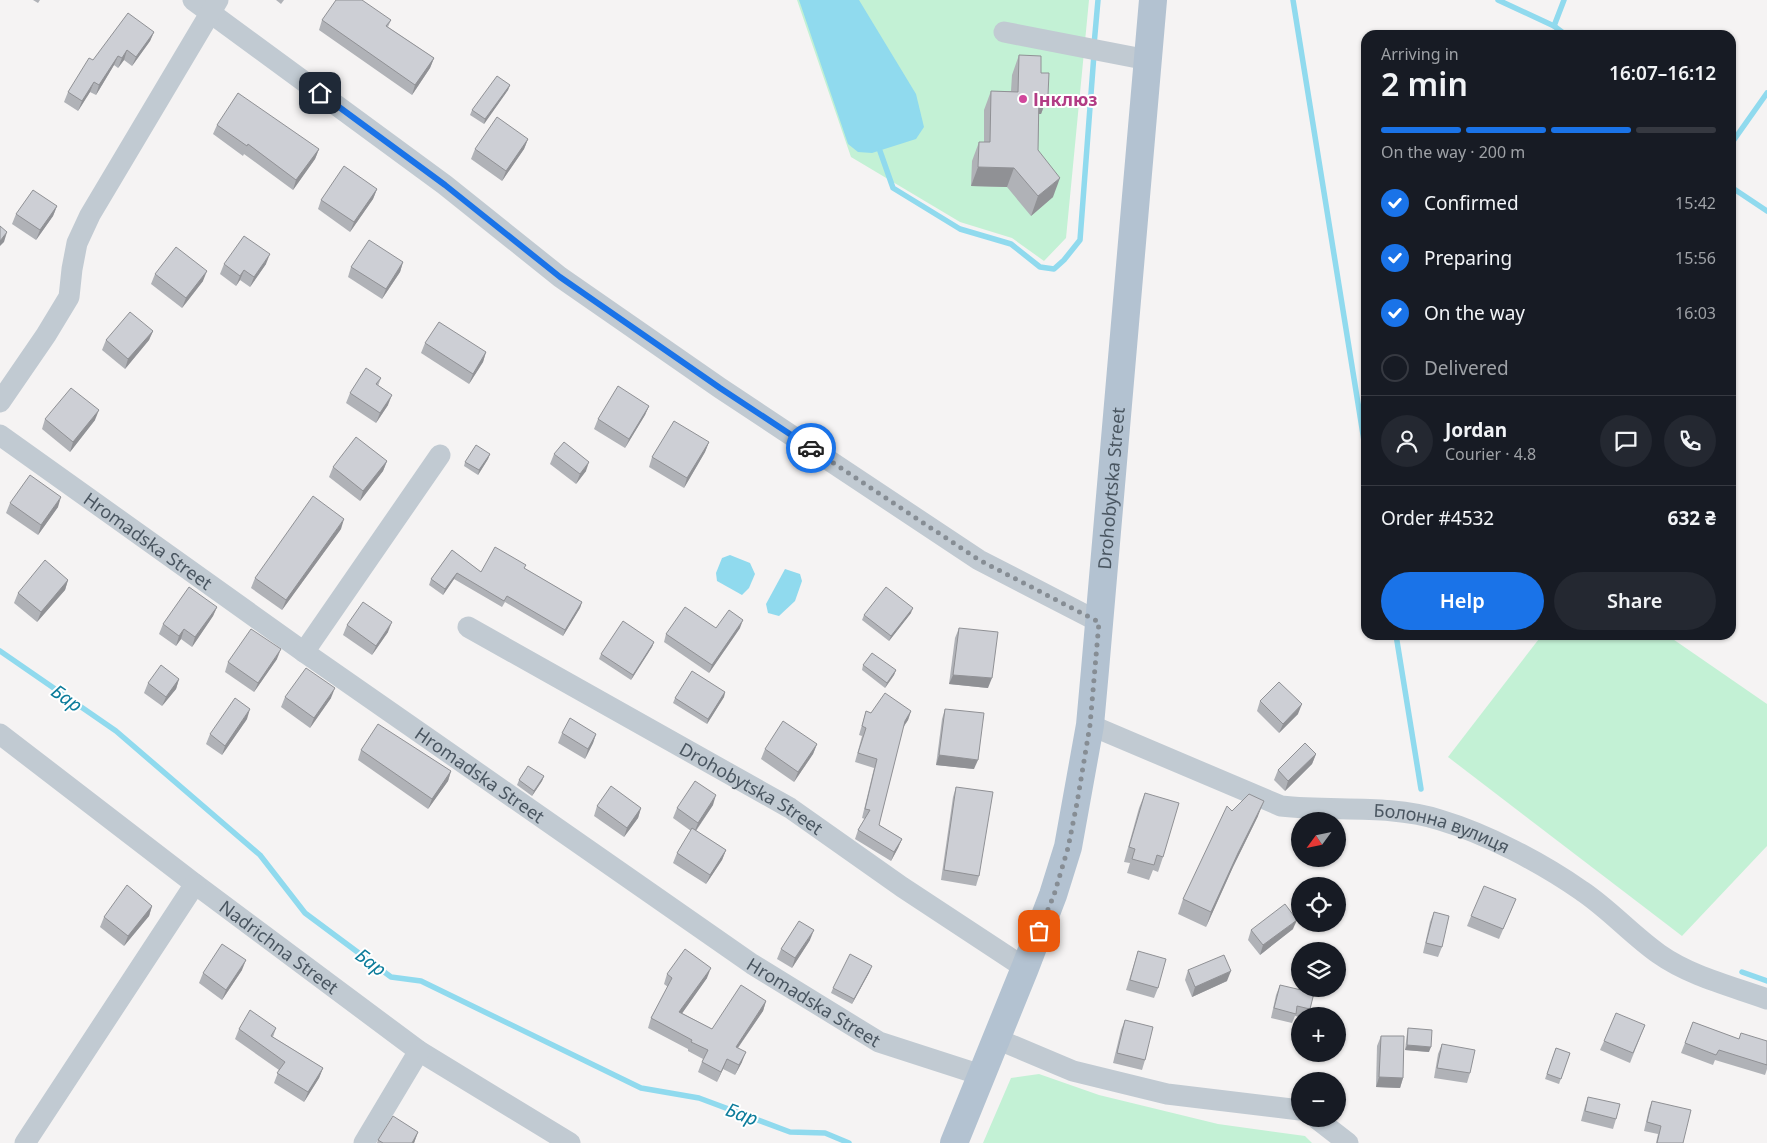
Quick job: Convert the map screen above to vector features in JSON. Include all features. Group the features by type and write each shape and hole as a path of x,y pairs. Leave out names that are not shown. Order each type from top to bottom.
{"main road":[{"name":"Drohobytska Street","path":"954,1143 1054,895 1068,848 1090,725 1153,0"}],"street":[{"path":"193,0 214,6 445,185 560,277 720,388 979,560 1099,622"},
{"path":"0,402 46,335 69,297 77,243 90,215 214,6"},
{"path":"1004,32 1148,60"},
{"name":"Hromadska Street","path":"0,435 304,652 752,964 879,1042 980,1075"},
{"path":"304,652 440,455"},
{"name":"Drohobytska Street","path":"468,627 790,808 902,887 1025,968"},
{"name":"Болонна вулиця","path":"1090,725 1281,806 1313,810 1392,810 1439,820 1490,838 1583,891 1659,954 1688,971 1767,999"},
{"name":"Nadrichna Street","path":"0,734 195,884 419,1051 570,1143"},
{"path":"25,1143 195,884"},
{"path":"997,1039 1073,1071 1168,1094 1291,1109"},
{"path":"364,1143 419,1051"},
{"path":"1327,1127 1348,1143"}],"green space":[{"path":"797,0 1089,0 1066,238 1044,261 1012,238 960,222 851,157"},
{"path":"1538,640 1674,640 1767,704 1767,846 1682,936 1448,757"},
{"path":"1039,1074 1099,1095 1218,1124 1305,1136 1312,1143 983,1143 1011,1078"}],"water":[{"path":"799,0 859,0 916,94 924,127 916,139 872,153 858,152 848,144"},
{"path":"730,555 750,563 755,574 749,588 742,595 717,581 716,573 722,558"},
{"path":"785,569 800,574 802,581 795,601 779,616 768,613 766,604"}],"building":[{"path":"336,0 362,0 391,20 386,26 434,58 415,85 322,20"},
{"path":"128,13 154,32 136,57 127,50 122,58 118,56 99,85 94,82 82,101 68,92 89,58 93,60"},
{"path":"1019,55 1041,56 1041,73 1049,73 1048,95 1039,95 1038,150 1060,178 1038,196 1014,168 978,167 979,142 990,142 991,91 1018,92"},
{"path":"497,76 510,85 485,119 472,110"},
{"path":"238,93 319,149 296,180 248,144 247,146 217,125"},
{"path":"497,117 528,139 506,171 475,149"},
{"path":"344,166 377,189 354,222 321,200"},
{"path":"33,190 57,206 40,230 16,214"},
{"path":"0,226 7,232 0,241"},
{"path":"244,236 270,254 254,277 244,270 240,276 224,264"},
{"path":"369,240 403,262 386,289 351,267"},
{"path":"176,247 207,271 186,298 155,274"},
{"path":"130,312 153,331 128,359 106,340"},
{"path":"439,322 486,352 473,374 425,343"},
{"path":"366,368 381,378 376,384 392,395 380,413 350,393"},
{"path":"618,386 649,406 629,439 598,419"},
{"path":"71,388 99,410 73,442 45,419"},
{"path":"674,421 709,442 687,478 652,457"},
{"path":"356,437 387,461 363,491 333,467"},
{"path":"564,442 589,462 580,474 554,454"},
{"path":"476,445 490,454 479,470 465,462"},
{"path":"30,475 61,497 41,525 10,503"},
{"path":"313,496 344,519 286,600 255,578"},
{"path":"495,547 526,565 524,568 582,602 565,630 507,596 504,601 457,573 445,589 431,579 452,550 481,572"},
{"path":"45,560 68,580 41,612 18,593"},
{"path":"189,587 217,607 195,637 184,629 179,636 163,624"},
{"path":"886,587 913,608 891,636 864,615"},
{"path":"363,602 392,622 376,646 347,625"},
{"path":"685,607 716,628 729,610 743,620 712,665 666,634"},
{"path":"623,621 654,642 633,675 601,654"},
{"path":"959,628 998,632 992,678 953,675"},
{"path":"251,629 281,649 258,683 228,662"},
{"path":"872,653 896,670 887,683 863,665"},
{"path":"161,665 179,679 166,697 148,683"},
{"path":"306,668 335,688 314,718 285,697"},
{"path":"692,671 725,692 708,719 675,698"},
{"path":"1279,682 1302,704 1283,724 1260,701"},
{"path":"885,693 911,711 905,721 879,825 902,839 894,852 858,830 870,810 865,809 877,759 858,753 866,728 862,726 866,711 871,713"},
{"path":"235,698 250,709 225,746 210,734"},
{"path":"945,709 984,713 978,760 939,755"},
{"path":"570,718 596,734 588,749 562,733"},
{"path":"783,721 817,744 798,772 765,749"},
{"path":"378,724 451,771 432,799 361,750"},
{"path":"1305,743 1316,754 1288,781 1278,770"},
{"path":"528,766 544,776 534,791 519,780"},
{"path":"695,781 716,795 698,823 677,808"},
{"path":"611,786 641,808 627,828 597,806"},
{"path":"956,787 993,792 979,876 944,870"},
{"path":"1145,793 1179,803 1163,857 1157,855 1154,865 1132,859 1135,849 1129,847"},
{"path":"1249,794 1264,801 1211,912 1183,899 1227,806 1232,811"},
{"path":"692,828 726,850 710,875 677,853"},
{"path":"127,885 152,906 128,936 104,917"},
{"path":"1484,886 1516,899 1503,929 1471,916"},
{"path":"1285,904 1291,912 1291,924 1263,945 1251,930"},
{"path":"1434,912 1449,916 1442,947 1426,943"},
{"path":"799,921 814,930 795,958 781,949"},
{"path":"222,944 246,960 226,990 203,973"},
{"path":"685,949 711,968 679,1012 712,1029 741,985 766,1001 736,1047 746,1052 739,1065 727,1059 721,1072 702,1062 708,1050 651,1018 672,978 667,974"},
{"path":"1138,951 1166,959 1158,988 1130,980"},
{"path":"850,954 872,966 854,999 833,988"},
{"path":"1224,955 1231,971 1195,987 1188,970"},
{"path":"1280,985 1291,988 1291,997 1313,997 1310,1007 1291,1007 1291,1013 1274,1008"},
{"path":"250,1010 276,1028 271,1036 323,1068 308,1092 277,1073 285,1062 239,1029"},
{"path":"1616,1013 1645,1025 1633,1053 1604,1041"},
{"path":"1125,1020 1153,1027 1145,1060 1117,1053"},
{"path":"1693,1022 1739,1039 1741,1033 1767,1041 1767,1065 1719,1050 1716,1055 1685,1043"},
{"path":"1408,1028 1432,1030 1431,1047 1407,1045"},
{"path":"1381,1036 1404,1036 1403,1078 1379,1077"},
{"path":"1442,1044 1475,1050 1470,1073 1437,1068"},
{"path":"1556,1048 1570,1053 1561,1079 1547,1074"},
{"path":"1588,1097 1620,1104 1616,1119 1585,1111"},
{"path":"1652,1101 1691,1110 1683,1143 1657,1143 1661,1126 1647,1122"},
{"path":"393,1116 418,1132 412,1143 383,1143 378,1140"}],"waterway":[{"path":"1094,45 1098,0"},
{"path":"1293,0 1361,422"},
{"path":"1498,0 1559,30"},
{"path":"1554,26 1564,0"},
{"path":"880,151 893,188 960,229 1011,244 1040,267 1054,269 1080,240 1094,54"},
{"path":"1736,137 1767,93"},
{"path":"1736,190 1767,211"},
{"path":"1397,640 1421,789"},
{"name":"Бар","path":"0,651 116,731 260,855 305,913 391,977 421,981 641,1088 699,1098 790,1132 825,1133 849,1143"},
{"path":"1742,972 1767,981"}],"way so far":[{"path":"811,448 979,560 1099,622 1090,725 1077,803 1068,848 1054,895 1039,931"}],"place":[{"name":"Інклюз","path":"1023,99"}],"route":[{"path":"320,93 445,185 560,277 720,388 811,448"}]}
